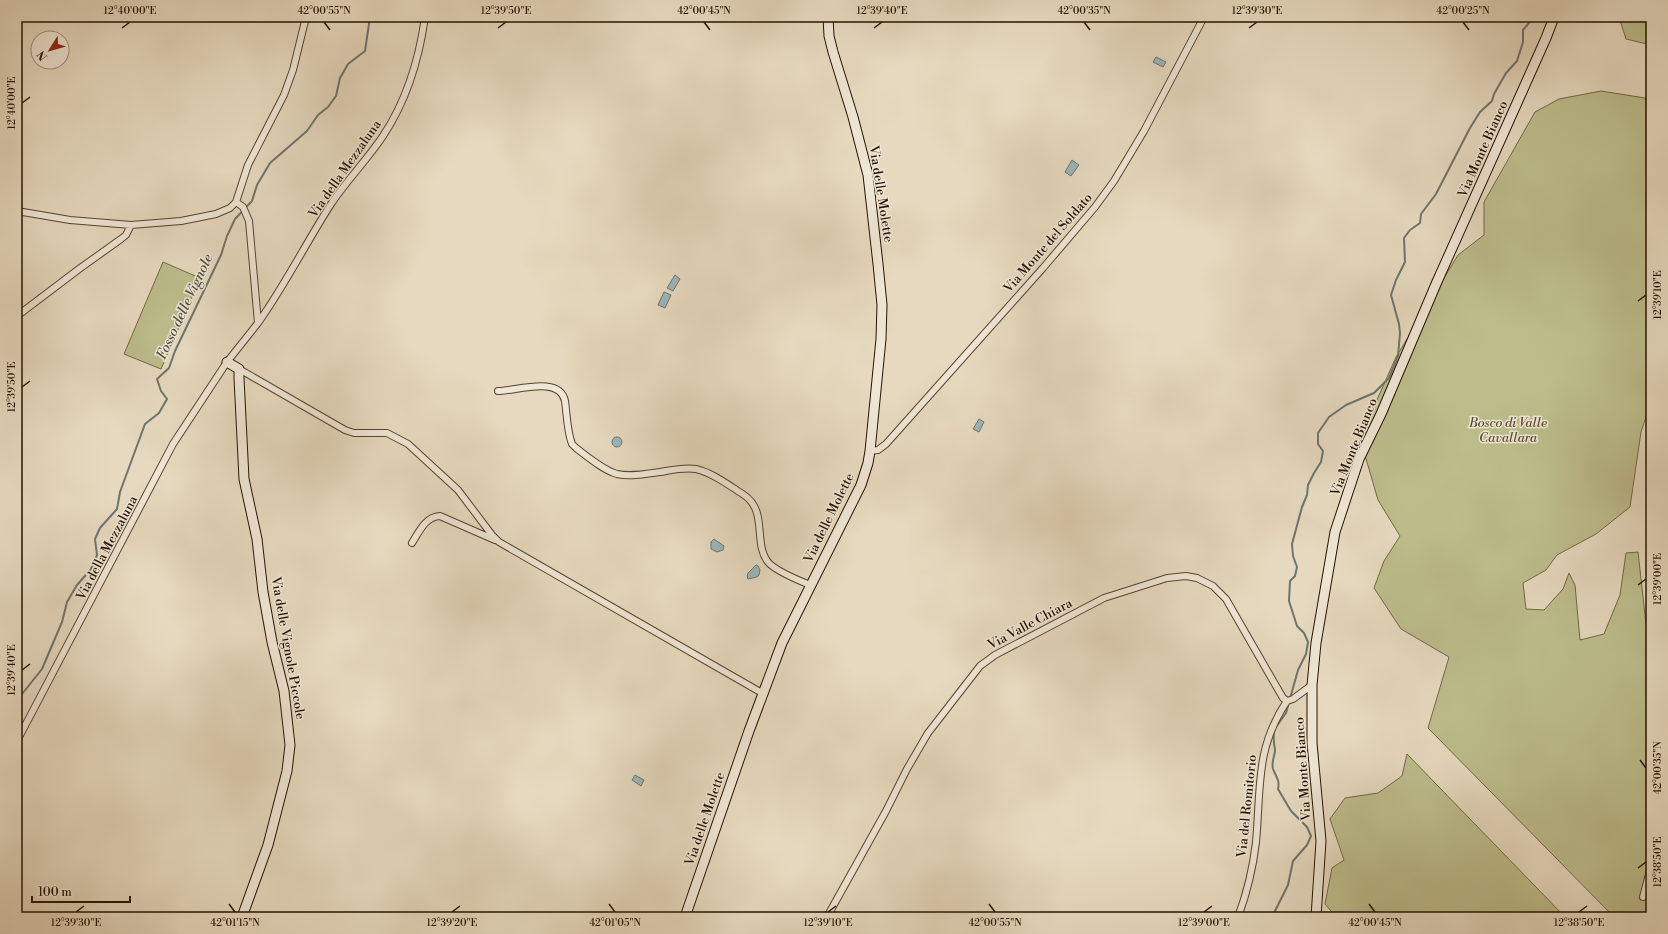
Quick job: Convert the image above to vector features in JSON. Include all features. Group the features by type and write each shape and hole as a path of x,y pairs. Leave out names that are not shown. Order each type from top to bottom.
{"street":[{"path":"17,211 70,220 131,225 181,221 216,214 230,208 236,202 248,164 284,95 293,70 306,17"},
{"name":"Via della Mezzaluna","path":"17,741 173,444 225,366 270,306 332,202 382,137 401,105 417,61 425,17"},
{"name":"Via delle Molette","path":"685,917 762,693 786,632 861,485 870,451 881,339 882,305 865,162 833,52 829,36 828,17"},
{"name":"Via Monte del Soldato","path":"870,451 878,450 886,444 1043,268 1095,207 1114,181 1144,131 1204,17"},
{"name":"Via Monte Bianco","path":"1316,917 1321,841 1312,743 1312,685 1316,643 1332,543 1341,512 1360,459 1381,414 1436,284 1538,58 1554,17"},
{"path":"236,202 243,207 249,221 258,323"},
{"path":"17,316 94,257 121,239 126,235 131,225"},
{"path":"225,366 240,369 345,430 354,433 388,433 408,444 454,486 492,535 504,545"},
{"name":"Via delle Vignole Piccole","path":"240,369 239,378 244,479 257,539 262,587 272,642 284,691 290,745 287,771 268,845 242,917"},
{"path":"498,391 511,391 544,386 551,386 557,390 564,398 572,444 613,472 634,474 684,468 694,469 709,474 748,498 754,506 763,550 767,561 773,566 810,585"},
{"path":"412,543 427,521 434,516 440,516 504,545 762,693"},
{"name":"Via Valle Chiara","path":"827,917 886,811 918,749 928,733 980,666 995,655 1104,598 1162,579 1174,577 1191,577 1208,583 1217,589 1226,599 1282,696 1287,701"},
{"path":"1287,701 1293,699 1312,685"},
{"name":"Via del Romitorio","path":"1238,917 1251,877 1256,842 1264,749 1274,722 1287,701"},
{"path":"1643,897 1651,866"}],"green space":[{"path":"1619,17 1651,17 1651,45 1626,39"},
{"name":"Bosco di Valle Cavallara","path":"1601,91 1645,98 1651,107 1651,403 1641,432 1630,507 1596,534 1557,555 1546,570 1523,583 1526,609 1544,610 1563,589 1569,573 1575,585 1580,640 1604,634 1620,595 1626,553 1638,552 1646,624 1651,627 1651,917 1614,917 1428,728 1449,657 1401,629 1374,588 1384,561 1400,536 1378,500 1360,438 1396,357 1458,255 1484,235 1484,202 1535,112 1559,99"},
{"path":"163,262 200,278 161,369 124,354"},
{"path":"1407,754 1565,917 1336,917 1325,904 1332,868 1344,860 1330,819 1345,798 1378,793 1402,776"}],"water":[{"path":"1156,57 1166,62 1163,67 1153,62"},
{"path":"1072,160 1079,165 1071,176 1065,172"},
{"path":"675,275 680,279 673,291 667,288"},
{"path":"664,292 671,295 665,308 658,305"},
{"path":"979,419 984,422 979,432 973,429"},
{"path":"615,437 619,437 622,442 619,447 615,447 612,444 612,440"},
{"path":"714,539 724,546 723,550 717,552 711,549 711,542"},
{"path":"756,565 760,570 759,575 748,579 748,573"},
{"path":"635,775 644,780 641,786 632,780"}],"waterway":[{"name":"Fosso delle Vignole","path":"17,704 18,699 42,669 62,622 67,602 77,585 91,569 97,555 95,539 100,528 117,509 120,492 145,424 159,413 167,399 161,391 157,379 169,368 175,351 221,255 227,236 235,219 252,201 257,185 270,163 307,131 318,115 328,107 336,96 340,78 348,64 365,51 370,17"},
{"path":"1276,727 1286,713 1298,670 1306,654 1308,642 1304,633 1297,626 1289,601 1290,581 1295,576 1297,567 1293,556 1292,544 1302,507 1307,495 1308,485 1321,462 1323,451 1318,444 1318,433 1329,417 1346,405 1374,393 1389,378 1398,356 1400,333 1391,295 1396,280 1405,262 1404,238 1410,230 1420,223 1421,214 1436,194 1470,128 1480,112 1492,101 1494,94 1506,73 1517,61 1523,42 1523,30 1534,17"},
{"path":"1272,917 1288,885 1293,861 1307,845 1311,836 1307,827 1291,811 1278,789 1278,781 1273,769 1275,750 1274,731"}]}
